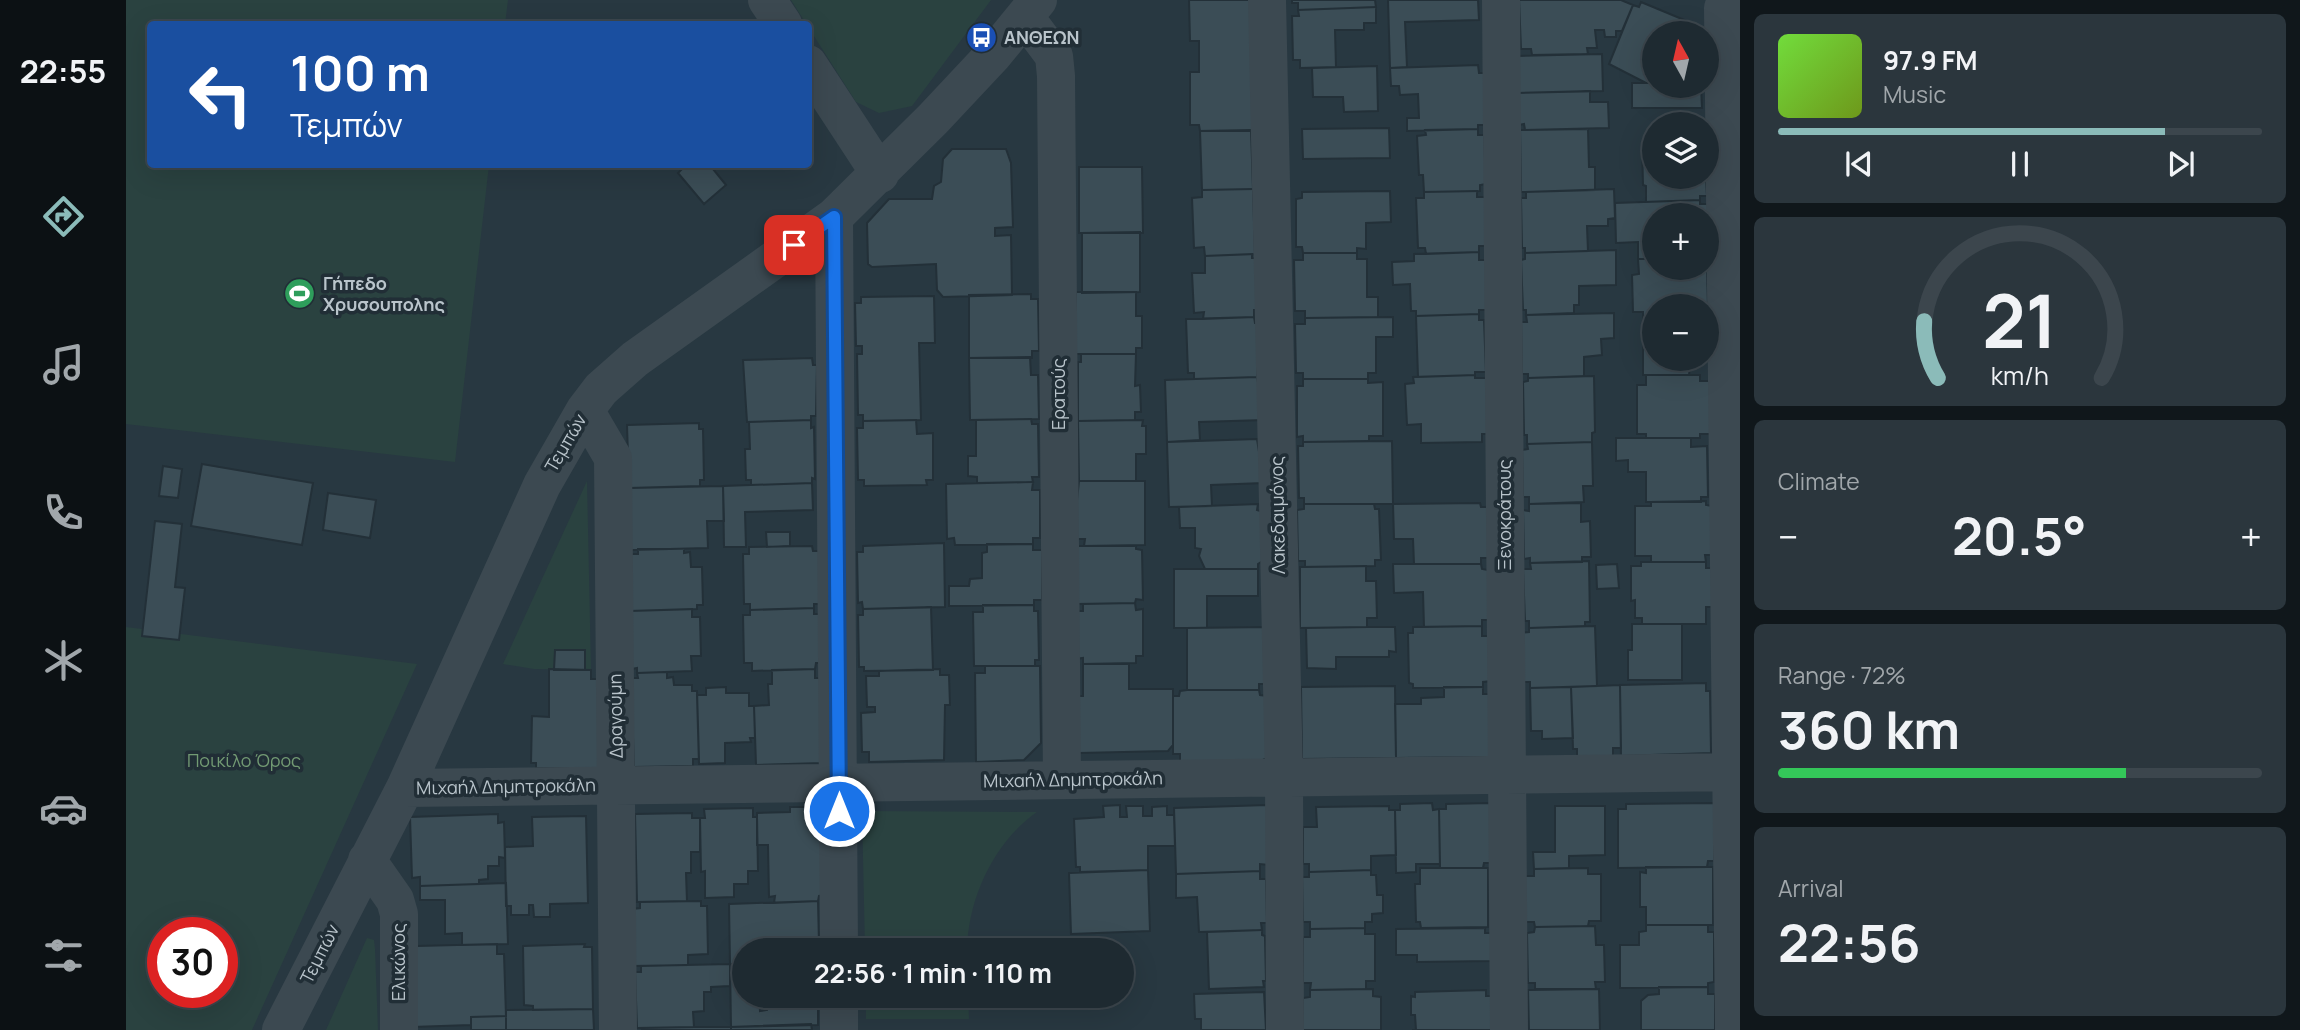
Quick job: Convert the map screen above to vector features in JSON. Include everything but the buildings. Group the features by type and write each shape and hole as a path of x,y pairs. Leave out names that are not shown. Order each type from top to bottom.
{"street":[{"path":"767,0 781,21"},
{"name":"Λακεδαιμόνος","path":"1268,0 1284,778 1285,1030"},
{"name":"Ξενοκράτους","path":"1501,0 1509,1030"},
{"name":"Τεμπών","path":"281,1030 405,788 542,485 585,410 601,389 635,359 834,217 880,174 993,55 1032,8"},
{"name":"Ερατούς","path":"1032,8 1054,56 1056,76 1062,780"},
{"path":"1722,8 1735,772 1734,1030"},
{"path":"812,70 880,174"},
{"path":"834,217 839,938"},
{"name":"Δραγούμη","path":"585,410 613,458 618,1030"},
{"name":"Μιχαήλ Δημητροκάλη","path":"405,788 1735,772"},
{"name":"Ελικώνος","path":"367,860 395,900 399,915 399,1030"},
{"path":"839,1008 839,1030"}],"green space":[{"name":"Γήπεδο Χρυσουπολης","path":"126,0 508,0 505,21 147,21 147,168 489,168 455,462 126,424"},
{"path":"791,0 991,0 912,106 879,113 856,102 812,33 812,21 804,21"},
{"path":"587,481 591,670 534,669 503,664"},
{"name":"Ποικίλο Όρος","path":"126,627 417,664 252,1030 126,1030"},
{"path":"862,811 1037,812 1008,839 986,873 972,911 968,938 865,938"},
{"path":"367,938 374,940 378,1030 326,1030"},
{"path":"866,1008 969,1008 969,1019 866,1019"}],"place":[{"name":"ΑΝΘΕΩΝ","path":"981,38"},
{"name":"Γήπεδο Χρυσουπολης","path":"300,294"}],"route":[{"path":"794,245 834,217 839,811"}]}
